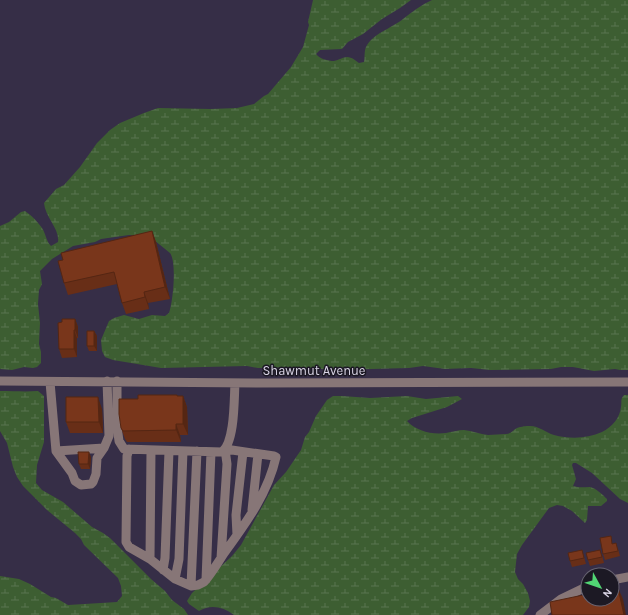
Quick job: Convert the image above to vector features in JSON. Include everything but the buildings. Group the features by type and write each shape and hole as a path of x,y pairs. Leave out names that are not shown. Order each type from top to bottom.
{"street":[{"name":"Shawmut Avenue","path":"0,381 235,383 628,382"},
{"path":"50,382 56,451 72,473 75,481 82,485 91,484 93,482 96,474 97,458 104,448 109,436 107,381"},
{"path":"117,382 117,426 119,441 124,449 129,449 169,451 197,451 211,452 222,452 225,450 276,457 262,494 251,514 206,580 198,585 191,586 176,579 150,559 129,547 126,542 126,456 129,449"},
{"path":"221,558 227,464 225,450 230,436 235,383"},
{"path":"56,451 104,448"},
{"path":"150,559 151,450"},
{"path":"163,570 165,558 169,451"},
{"path":"176,579 179,559 184,451"},
{"path":"191,586 197,451"},
{"path":"206,580 211,452"},
{"path":"237,536 236,515 243,452"},
{"path":"251,514 258,454"},
{"path":"540,615 549,612 567,595 580,589"}],"green space":[{"path":"313,0 411,0 382,19 363,34 348,42 342,49 320,50 316,54 327,60 334,61 347,57 352,58 359,63 364,62 365,49 373,38 420,6 432,0 628,0 628,370 615,369 594,371 573,367 561,367 551,369 490,370 471,368 445,369 423,366 409,368 335,370 295,367 258,368 247,366 161,368 113,360 105,357 102,351 101,340 109,321 124,315 139,319 152,315 165,316 169,313 172,300 174,273 170,253 149,236 129,235 101,239 95,242 73,246 52,259 40,271 42,284 39,290 38,304 41,363 37,367 33,368 24,367 12,370 0,369 0,226 9,222 21,212 25,211 43,230 51,246 58,242 58,237 44,203 56,189 64,185 80,167 97,143 110,130 120,123 158,108 237,108 254,104 268,94 291,67 303,47 309,25 308,22"},
{"path":"0,391 38,391 44,396 44,442 37,465 36,483 42,490 63,502 92,527 110,538 165,591 172,600 184,609 188,615 0,615 0,576 19,579 68,605 117,602 122,596 118,578 84,545 75,533 47,510 23,486 17,477 7,443 0,431"},
{"path":"624,395 628,395 628,503 620,499 592,473 576,463 573,463 572,465 576,479 573,486 590,487 597,490 607,499 607,501 601,506 588,506 587,520 585,523 572,511 563,506 557,505 549,508 517,554 515,572 528,593 530,601 529,607 523,615 234,615 217,607 199,611 187,601 192,593 232,556 241,545 274,485 286,472 301,450 305,437 309,432 316,416 327,400 333,396 370,398 407,396 426,399 458,396 462,399 447,407 407,421 425,432 446,433 464,430 488,435 508,434 518,428 532,426 554,435 572,438 590,436 609,428 619,415"}]}
